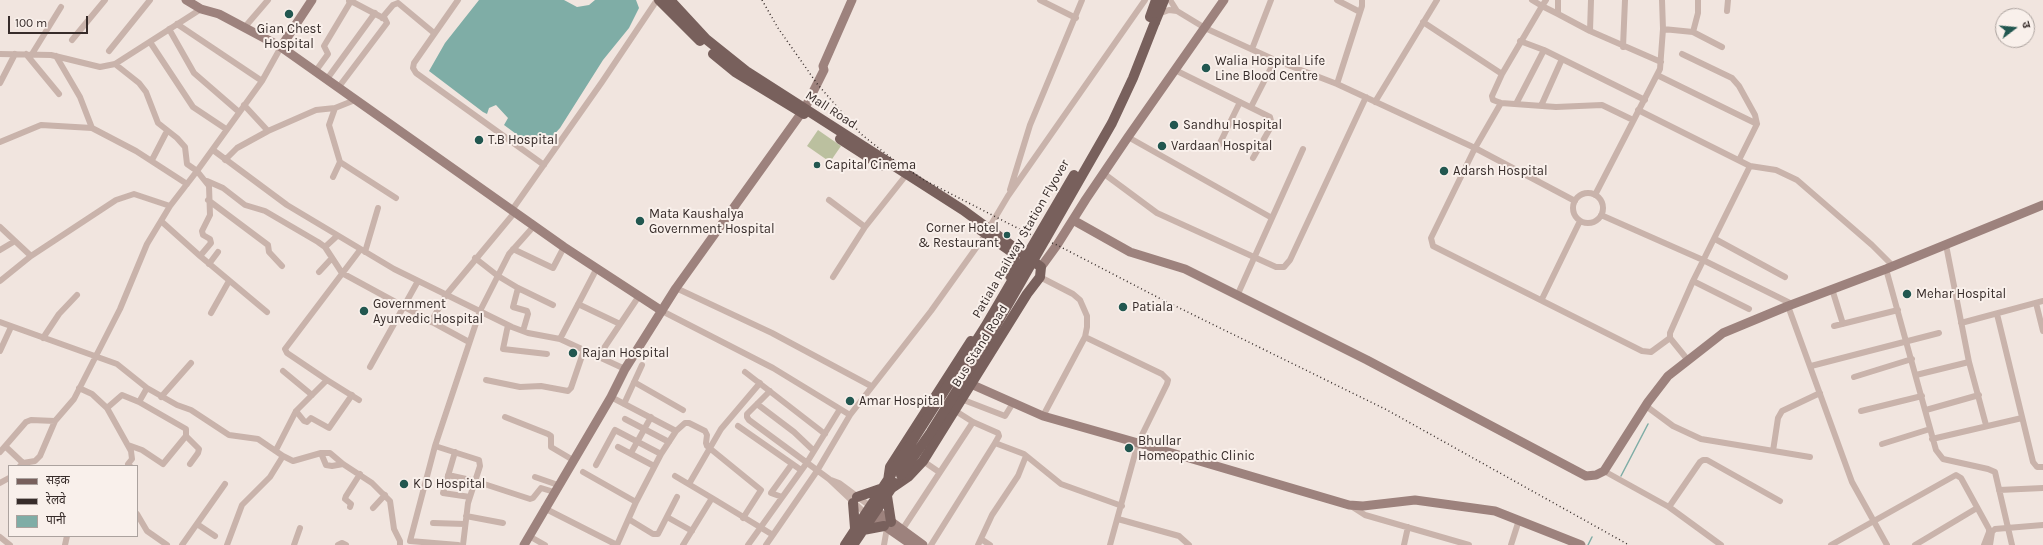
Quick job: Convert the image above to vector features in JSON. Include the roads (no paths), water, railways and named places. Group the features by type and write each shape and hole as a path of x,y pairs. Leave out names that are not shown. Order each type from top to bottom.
{"main road":[{"name":"Mall Road","path":"658,0 705,47 735,72 803,110 866,157 976,226"},
{"name":"Mall Road","path":"670,0 706,39 726,56 803,110 987,231"},
{"name":"Patiala Railway Station Flyover","path":"887,488 898,472 931,432 979,355 1112,123 1134,78 1154,18 1156,0"},
{"path":"1154,18 1164,0"},
{"name":"Bus Stand Road","path":"976,226 987,231 1041,267"},
{"name":"Bus Stand Road","path":"845,545 859,529 887,488 890,466 975,335 1016,265 1013,254 987,231"},
{"path":"1040,277 1041,267"},
{"name":"Bus Stand Road","path":"887,488 908,477 923,461 1027,294 1040,277"},
{"path":"887,488 887,525 859,529 855,500 887,488"},
{"name":"Bus Stand Road","path":"853,545 859,529"}],"street":[{"path":"72,40 105,0"},
{"path":"109,51 150,0"},
{"path":"186,0 201,8 219,14 281,47 534,226 662,311 774,368 850,414"},
{"path":"244,28 268,0"},
{"path":"6,447 22,464 35,461 40,456 55,421 74,399 95,355 120,309 147,244 162,222 170,206 198,172 226,129 262,81 281,47 312,0"},
{"path":"458,0 434,33 413,66 416,73 544,165"},
{"path":"431,322 446,295 514,211 658,0"},
{"path":"824,70 823,66 852,0"},
{"path":"524,545 544,508 611,397 625,369 676,288 803,110 824,70 827,68 858,0"},
{"path":"1040,0 1076,18"},
{"path":"1008,196 1030,125 1076,18 1082,0"},
{"path":"766,545 817,471 850,414 931,311 987,231 1008,196 1145,0"},
{"path":"1170,0 1177,11"},
{"path":"1041,267 1103,173 1224,0"},
{"path":"1252,49 1271,0"},
{"path":"1338,0 1360,12"},
{"path":"1337,84 1360,12 1362,0"},
{"path":"1374,102 1437,0"},
{"path":"1532,0 1623,47 1661,62"},
{"path":"1546,0 1520,41 1502,74 1492,96 1494,102 1573,108 1602,105 1633,120"},
{"path":"1558,0 1558,14"},
{"path":"1590,31 1591,0"},
{"path":"1623,47 1625,0"},
{"path":"1595,195 1657,75 1661,62 1663,29 1662,0"},
{"path":"1693,32 1698,18 1698,0"},
{"path":"1727,11 1728,0"},
{"path":"315,72 328,54 324,46 349,1 382,18 386,21 386,26 338,88"},
{"path":"382,18 393,5 398,3 434,33"},
{"path":"29,54 60,7"},
{"path":"0,54 56,56 100,67 115,64 201,8"},
{"path":"1154,18 1169,10 1177,11 1205,28 1275,60 1337,84 1475,148 1575,201"},
{"path":"326,79 375,14"},
{"path":"1423,22 1502,74"},
{"path":"177,24 262,81"},
{"path":"169,29 194,73 239,112"},
{"path":"1663,29 1693,32 1722,47"},
{"path":"1520,41 1544,50 1645,100"},
{"path":"150,42 193,107 226,129"},
{"path":"1516,104 1544,50"},
{"path":"0,83 16,54"},
{"path":"29,54 59,94"},
{"path":"1682,54 1736,82 1755,115 1757,124 1740,160"},
{"path":"56,56 80,97 92,128"},
{"path":"1541,106 1562,59"},
{"path":"1251,107 1275,60"},
{"path":"115,64 139,83 146,92 153,114 158,123 185,147 187,164 207,181 220,186 249,207 265,211 325,247 342,273 468,342"},
{"path":"1175,70 1270,117 1272,125 1253,158"},
{"path":"1657,75 1757,124"},
{"path":"1103,173 1157,213 1280,268 1287,265 1290,260 1366,97"},
{"path":"225,160 237,148 268,131 316,110 335,108 355,100"},
{"path":"1219,145 1240,102"},
{"path":"1501,103 1475,148 1431,242 1439,250 1542,299 1646,352 1655,350 1670,338"},
{"path":"244,105 268,131"},
{"path":"335,108 329,125 340,162 396,198"},
{"path":"1638,110 1750,166 1776,170 1797,180 1872,245 1890,267 1898,310 1936,450 1943,459 1988,469 1995,472 2012,545"},
{"path":"0,142 41,125 92,128 152,160 187,184"},
{"path":"152,160 167,131"},
{"path":"1128,137 1272,218"},
{"path":"1238,296 1303,149"},
{"path":"213,150 287,205 362,251 446,295 508,325 523,331 560,339 625,369"},
{"path":"333,177 340,162"},
{"path":"1687,360 1670,338 1670,333 1703,260 1715,239 1750,166"},
{"path":"833,277 865,227 903,179"},
{"path":"200,256 211,243 210,239 203,235 202,231 210,215 208,200 209,186 207,181"},
{"path":"1584,194 1595,195 1602,204 1601,215 1593,222 1587,223 1580,221 1574,214 1573,207 1575,201 1584,194"},
{"path":"0,281 31,256 116,200 129,195 140,195 170,206"},
{"path":"208,200 268,245 269,252 282,266"},
{"path":"829,200 865,227"},
{"path":"1073,220 1124,250 1142,257 1173,264 1367,360 1586,476 1596,475 1604,471 1646,406 1668,376 1722,334 1790,305 2043,206"},
{"path":"359,400 287,353 285,349 342,273 362,251 378,208"},
{"path":"1601,215 1703,260 1790,305 1852,482 1887,545"},
{"path":"1542,299 1580,221"},
{"path":"162,222 209,264 267,312"},
{"path":"410,541 435,446 468,342 480,311 513,249 534,226"},
{"path":"0,227 31,256"},
{"path":"325,247 337,236"},
{"path":"1715,239 1785,276"},
{"path":"0,250 15,241"},
{"path":"1946,245 1969,362 1986,425"},
{"path":"513,249 553,268 564,246"},
{"path":"209,264 218,252"},
{"path":"319,272 332,258"},
{"path":"475,258 498,276 518,288 553,305"},
{"path":"560,339 596,268"},
{"path":"1040,277 1080,300 1087,316 1085,336 1043,416"},
{"path":"370,367 418,280"},
{"path":"211,313 229,281"},
{"path":"1693,281 1749,309"},
{"path":"518,288 513,307 527,311 528,314 523,331"},
{"path":"676,288 772,333 871,386"},
{"path":"1832,289 1843,324"},
{"path":"44,338 59,314 77,295"},
{"path":"598,357 639,296"},
{"path":"1961,322 2043,301"},
{"path":"2036,303 2043,331"},
{"path":"578,304 620,324"},
{"path":"1834,326 1898,310"},
{"path":"1997,314 2033,462 2037,467 2043,467"},
{"path":"0,322 71,349 95,355 117,364 147,388 161,397 191,410 228,435 258,439 290,460 297,461 321,452 330,453 343,464 377,486 385,495 391,505 394,529 400,543 410,541 458,545"},
{"path":"508,325 503,349 547,354"},
{"path":"0,351 11,327"},
{"path":"1811,366 1907,340 1939,333"},
{"path":"1085,336 1162,374 1168,380 1138,442 1122,506 1110,545"},
{"path":"486,380 520,387 541,386 568,391 571,388 584,350"},
{"path":"1854,376 1912,359"},
{"path":"1916,375 1969,362"},
{"path":"161,397 191,363"},
{"path":"624,404 642,365"},
{"path":"283,371 312,395"},
{"path":"745,372 825,434"},
{"path":"949,373 1043,416 1138,442 1349,505 1357,506 1415,500 1495,511 1569,542 1581,545"},
{"path":"276,450 296,411 327,380"},
{"path":"634,382 683,410"},
{"path":"689,484 724,424 760,383"},
{"path":"79,388 92,394 107,408 132,455 128,465"},
{"path":"139,402 147,388"},
{"path":"770,392 747,414 749,420 806,464 829,479 839,483 855,500 912,545"},
{"path":"1773,451 1778,418 1782,410 1820,393"},
{"path":"107,408 122,395 139,402 186,429 186,436 163,464 142,450 128,445"},
{"path":"296,411 304,421 307,422 311,418 329,428 352,395"},
{"path":"1926,410 1979,395"},
{"path":"1861,411 1922,396"},
{"path":"611,397 676,431"},
{"path":"961,399 1005,416 1013,403"},
{"path":"757,404 794,432 814,451"},
{"path":"1646,406 1673,426 1701,439 1810,456"},
{"path":"748,545 806,464 840,409"},
{"path":"931,545 998,436 998,433 973,422 954,410"},
{"path":"505,417 548,434 551,436 551,447 573,460"},
{"path":"631,453 651,417"},
{"path":"1932,439 1986,425 2022,418"},
{"path":"625,419 669,442"},
{"path":"0,452 6,447 26,422 31,420 55,421"},
{"path":"902,530 973,422"},
{"path":"544,508 617,545 654,466 676,431 687,423 706,433 706,444 710,449 761,490 743,518"},
{"path":"738,426 801,470"},
{"path":"1882,444 1930,429"},
{"path":"596,465 615,430 661,454"},
{"path":"186,436 199,450 190,464"},
{"path":"995,443 1026,456 1061,484 1122,506"},
{"path":"435,446 479,460 466,516 463,545"},
{"path":"618,446 654,466"},
{"path":"321,452 326,465 332,466 343,464"},
{"path":"454,452 443,493 470,497"},
{"path":"227,545 242,505 270,477 284,456"},
{"path":"990,545 979,542 992,515 1018,476 1026,456"},
{"path":"1669,507 1700,462 1703,460 1707,460 1780,501"},
{"path":"923,461 939,472"},
{"path":"782,497 771,493 792,464"},
{"path":"1604,471 1669,507 1721,545"},
{"path":"583,472 636,502"},
{"path":"350,507 352,504 345,499 360,474"},
{"path":"448,474 530,499 533,498 541,488 556,489"},
{"path":"1830,545 1956,475 1961,478 1989,529 1990,532 1984,545"},
{"path":"675,476 772,536"},
{"path":"535,477 556,489"},
{"path":"182,545 225,484"},
{"path":"1999,490 2043,488"},
{"path":"373,508 385,495"},
{"path":"630,520 656,535 659,533 677,497"},
{"path":"683,545 712,498"},
{"path":"1349,505 1365,515 1469,545"},
{"path":"1915,545 1977,508"},
{"path":"138,516 147,531 167,545"},
{"path":"466,516 503,523"},
{"path":"667,517 692,531"},
{"path":"1118,519 1179,536 1190,545"},
{"path":"1511,545 1519,520"},
{"path":"433,522 465,524"},
{"path":"196,524 215,536"},
{"path":"887,525 902,530 923,545"},
{"path":"884,545 887,525"},
{"path":"1990,545 1992,532 1995,529 2043,525"},
{"path":"1404,545 1408,527"},
{"path":"294,545 300,528"},
{"path":"529,536 545,545"},
{"path":"0,537 10,545"},
{"path":"338,545 346,545"}],"water":[{"path":"479,0 564,0 577,7 589,5 595,0 636,0 639,8 629,28 603,60 560,128 550,139 527,142 504,125 508,118 496,105 489,108 487,114 483,112 429,71 445,43"}],"waterway":[{"path":"1621,476 1648,424"},
{"path":"1588,545 1592,537"}],"railway":[{"path":"762,0 778,28 818,85 861,134 891,158 924,180 1029,234 1057,245 1159,298 1387,410 1629,545"}],"place":[{"name":"Gian Chest Hospital","path":"289,14"},
{"name":"Walia Hospital Life Line Blood Centre","path":"1206,68"},
{"name":"Sandhu Hospital","path":"1174,125"},
{"name":"T.B Hospital","path":"479,140"},
{"name":"Vardaan Hospital","path":"1162,146"},
{"name":"Capital Cinema","path":"817,165"},
{"name":"Adarsh Hospital","path":"1444,171"},
{"name":"Mata Kaushalya Government Hospital","path":"640,221"},
{"name":"Corner Hotel & Restaurant","path":"1007,235"},
{"name":"Mehar Hospital","path":"1907,294"},
{"name":"Patiala","path":"1123,307"},
{"name":"Government Ayurvedic Hospital","path":"364,311"},
{"name":"Rajan Hospital","path":"573,353"},
{"name":"Amar Hospital","path":"850,401"},
{"name":"Bhullar Homeopathic Clinic","path":"1129,448"},
{"name":"K D Hospital","path":"404,484"}]}
